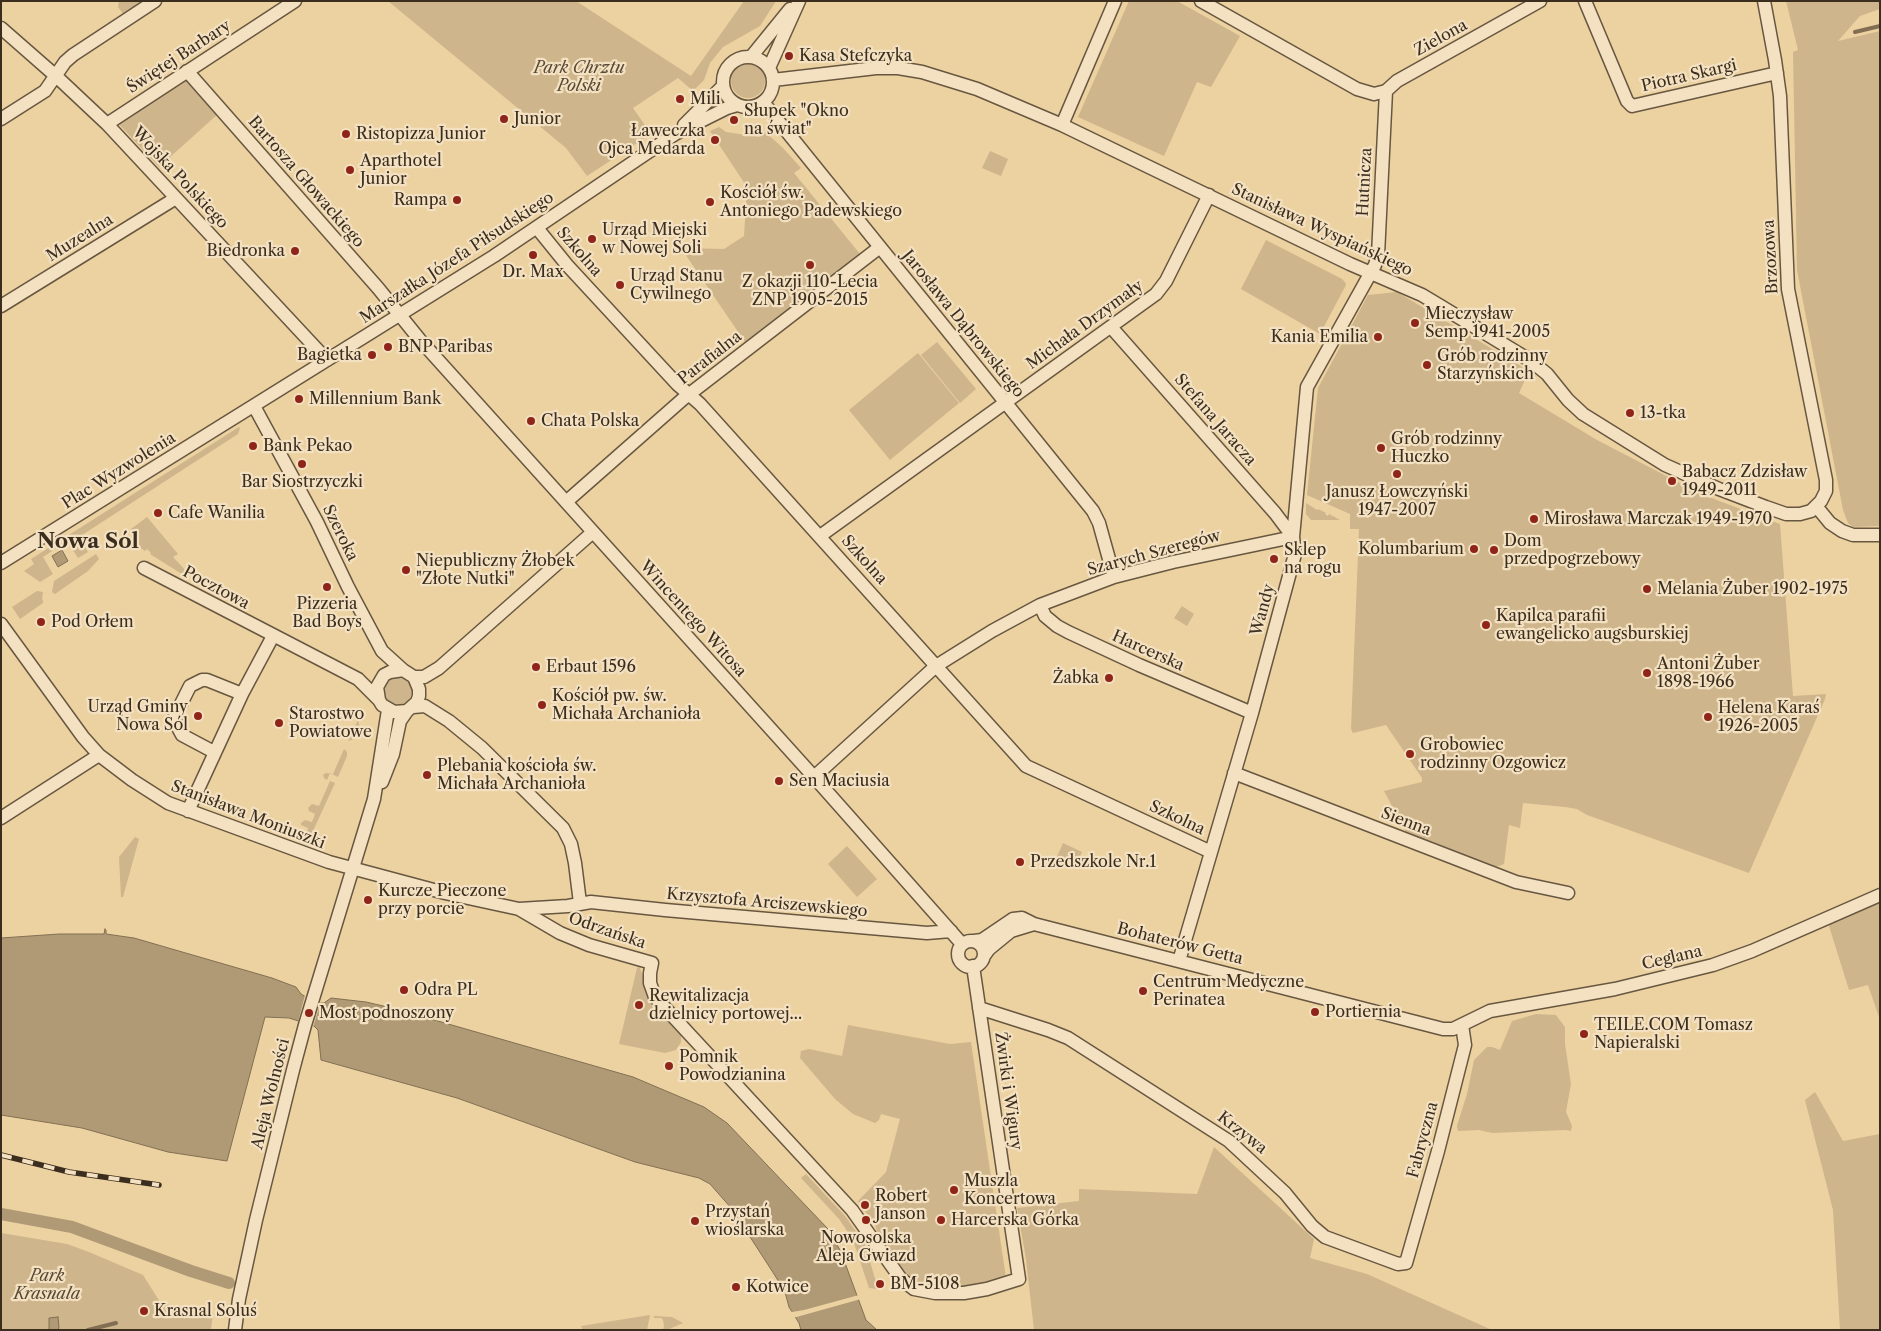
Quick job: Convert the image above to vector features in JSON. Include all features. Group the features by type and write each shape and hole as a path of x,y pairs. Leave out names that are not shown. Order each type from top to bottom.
{"street":[{"path":"1,119 45,91 57,77 65,62 73,55 155,1"},
{"name":"Świętej Barbary","path":"107,124 295,1"},
{"path":"751,57 797,1"},
{"path":"769,68 797,1"},
{"path":"1062,125 1115,1"},
{"path":"1201,1 1357,88 1374,94 1386,92"},
{"name":"Zielona","path":"1386,92 1397,81 1540,1"},
{"name":"Piotra Skargi","path":"1585,1 1627,101 1632,106 1777,73"},
{"name":"Brzozowa","path":"1764,1 1777,73 1782,129 1788,289 1826,480 1826,491 1816,506"},
{"name":"Wojska Polskiego","path":"1,28 107,124 327,360"},
{"path":"751,57 763,61 769,68 773,80 770,95 763,102 747,107 737,105 731,100 723,86 723,78 731,63 738,58 751,57"},
{"name":"Stanisława Wyspiańskiego","path":"773,80 876,68 898,68 922,72 977,89 1062,125 1370,273 1429,299 1531,361 1547,374 1568,400 1583,414 1665,465 1719,489 1780,512 1800,514 1810,511 1816,506"},
{"name":"Bartosza Głowackiego","path":"187,71 400,315"},
{"name":"Marszałka Józefa Piłsudskiego","path":"675,134 723,86"},
{"name":"Hutnicza","path":"1370,273 1378,255 1386,92"},
{"name":"Jarosława Dąbrowskiego","path":"763,102 1097,517 1114,577"},
{"name":"Marszałka Józefa Piłsudskiego","path":"254,406 537,228 675,134 726,108 737,105"},
{"name":"Michała Drzymały","path":"820,536 1156,294 1162,288 1209,195"},
{"name":"Muzealna","path":"1,306 176,198"},
{"name":"Szkolna","path":"537,228 573,272 651,357 700,404 1026,766 1211,852"},
{"name":"Parafialna","path":"566,502 689,394 880,247"},
{"name":"Wandy","path":"1180,961 1252,713 1295,554 1293,537 1307,388 1370,273"},
{"name":"Wincentego Witosa","path":"400,315 420,340 814,777 951,932 968,943"},
{"name":"Stefana Jaracza","path":"1111,327 1275,513 1293,537"},
{"name":"Plac Wyzwolenia","path":"1,563 254,406"},
{"name":"Szeroka","path":"254,406 317,522 348,587 382,651 408,674"},
{"path":"1816,506 1830,523 1842,532 1853,535 1880,535"},
{"path":"358,679 370,679 396,670 424,677 439,668 593,532"},
{"name":"Szarych Szeregów","path":"814,777 936,666 992,631 1040,605 1114,577 1173,562 1293,537"},
{"name":"Pocztowa","path":"144,568 358,679 383,705"},
{"name":"Harcerska","path":"1040,605 1045,616 1068,632 1139,665 1252,713"},
{"name":"Stanisława Moniuszki","path":"1,624 63,710 99,755 157,797 188,811 353,870"},
{"path":"188,811 242,694 273,636"},
{"path":"374,799 393,754 400,720 417,702 419,689 408,674"},
{"path":"374,799 383,705 377,687 384,675"},
{"path":"214,752 182,735 176,724 176,716 190,686 202,680 207,680 242,694"},
{"path":"383,705 394,712 425,706 448,721 482,748 563,828 571,844 580,903"},
{"path":"1,818 99,755"},
{"name":"Sienna","path":"1234,773 1516,882 1568,894"},
{"name":"Aleja Wolności","path":"235,1330 238,1299 305,1024 374,799"},
{"name":"Odrzańska","path":"353,870 519,909 568,906 580,903"},
{"name":"Ceglana","path":"1462,1025 1490,1011 1614,988 1713,965 1752,951 1880,895"},
{"name":"Krzysztofa Arciszewskiego","path":"580,903 592,902 927,933 951,932"},
{"name":"Odrzańska","path":"519,909 560,933 589,945 652,963 650,983 655,997 852,1210 901,1279 914,1288 934,1293 964,1293 987,1289 1019,1279"},
{"name":"Bohaterów Getta","path":"968,943 982,940 1014,919 1022,918 1034,924 1443,1029 1453,1029 1462,1025"},
{"path":"984,956 981,945 968,943 958,952 960,959 965,965 973,966 980,963 989,949 1011,931 1021,926 1034,924"},
{"name":"Żwirki i Wigury","path":"973,966 1019,1279"},
{"name":"Krzywa","path":"979,1008 1068,1038 1229,1141 1285,1193 1312,1226 1325,1236 1398,1264 1406,1263"},
{"name":"Fabryczna","path":"1406,1263 1465,1045 1462,1025"}],"green space":[{"path":"119,1 140,1 142,3 124,15 118,7"},
{"name":"Park Chrztu Polski","path":"388,1 576,1 691,76 744,1 776,1 760,26 723,47 710,63 704,80 693,91 678,78 633,108 651,134 587,176 566,148"},
{"path":"1129,1 1177,1 1240,36 1211,87 1197,82 1164,156 1078,117"},
{"path":"1786,1 1880,1 1880,9 1860,16 1838,41 1880,31 1880,526 1853,527 1848,523 1843,510 1797,270 1793,52 1798,50"},
{"path":"748,64 760,69 765,81 760,93 748,98 736,93 731,81 736,69"},
{"path":"188,76 219,113 159,167 117,122"},
{"path":"719,127 726,132 759,137 765,132 783,148 801,168 794,173 860,254 745,342 681,248 724,249 744,236 747,187 710,131"},
{"path":"990,151 1008,159 1001,176 982,168"},
{"path":"1266,240 1345,282 1346,285 1320,334 1241,289"},
{"path":"1397,292 1529,371 1519,393 1597,440 1701,494 1780,524 1793,696 1826,694 1749,873 1587,815 1577,809 1565,807 1523,803 1520,828 1509,825 1504,864 1494,868 1407,834 1384,791 1422,782 1422,778 1386,725 1353,733 1351,729 1359,529 1350,529 1350,514 1307,495 1318,388 1368,295"},
{"path":"937,342 976,389 960,403 921,355"},
{"path":"918,353 959,403 890,460 849,410"},
{"path":"239,427 238,434 79,537 88,552 78,558 67,541 43,557 53,574 40,582 24,571 34,564 31,559"},
{"path":"1306,503 1326,513 1328,516 1329,514 1340,520 1311,520 1306,514"},
{"path":"147,517 178,554 173,557 188,573 185,576 150,554 147,549 145,551 132,542 131,529"},
{"path":"96,554 99,559 88,571 55,594 52,592 54,581"},
{"path":"37,591 43,592 43,603 20,619 12,607"},
{"path":"1182,606 1194,614 1187,626 1174,618"},
{"path":"398,677 408,681 412,691 408,701 398,705 388,701 384,691 388,681"},
{"path":"358,720 360,728 355,739 348,741"},
{"path":"344,749 347,752 347,756 338,777 332,774"},
{"path":"326,773 330,774 327,780 324,778 323,775"},
{"path":"330,781 335,783 313,831 319,838 319,841 316,843 305,839 308,828 301,825 301,823 305,820 312,822 315,814 309,811 308,808 312,804 319,806"},
{"path":"135,837 139,839 123,897 121,897 119,857"},
{"path":"1063,843 1082,852 1075,868 1056,859"},
{"path":"847,846 877,879 857,897 828,864"},
{"path":"1880,901 1880,1020 1868,985 1849,990 1829,926 1832,922"},
{"path":"639,966 652,999 681,1034 681,1042 676,1050 665,1053 619,1044"},
{"path":"1536,1014 1556,1015 1565,1027 1565,1044 1571,1084 1566,1112 1572,1126 1571,1131 1492,1133 1479,1130 1458,1131 1457,1126 1467,1094 1474,1060 1487,1047 1500,1050 1512,1021"},
{"path":"848,1025 950,1044 971,1042 1006,1278 978,1288 924,1286 909,1281 879,1242 876,1227 858,1201 886,1172 900,1119 881,1114 879,1120 875,1123 853,1114 835,1099 800,1058 801,1051 809,1049 842,1056"},
{"path":"1815,1092 1843,1141 1880,1134 1880,1330 1840,1330 1833,1210 1805,1100"},
{"path":"1214,1147 1314,1239 1310,1258 1367,1274 1492,1330 1034,1330 1026,1259 1017,1208 1079,1201 1079,1189 1197,1194"},
{"path":"806,1174 845,1216 865,1244 878,1289 869,1288 853,1240 839,1219 801,1178"},
{"name":"Park Krasnala","path":"1,1233 67,1244 143,1275 160,1302 203,1314 213,1313 211,1330 1,1330"},
{"path":"650,1315 647,1330 583,1330 581,1326"},
{"path":"654,1316 672,1317 683,1323 663,1330 663,1320 661,1318 654,1318"}],"shaded area":[{"path":"62,550 68,561 58,567 52,556"},
{"path":"105,929 106,934 134,938 272,978 296,987 301,994 314,1002 324,1003 331,998 366,1002 396,1009 633,1077 704,1107 727,1123 829,1230 841,1252 866,1320 877,1330 801,1330 789,1307 785,1292 732,1209 710,1184 699,1178 635,1162 457,1098 321,1060 318,1030 314,1026 289,1018 265,1017 227,1161 168,1152 82,1128 1,1115 1,938 59,934 104,934"},
{"path":"58,1317 59,1328 57,1330 49,1330 49,1318"}],"pier":[{"name":"Most podnoszony","path":"305,995 321,1001 313,1027 298,1022"},
{"path":"859,1295 861,1299 793,1318 788,1310 792,1312 804,1310"}],"waterway":[{"path":"1855,32 1880,26"},
{"path":"1,1214 72,1227 229,1283"},
{"path":"88,1330 116,1323"}],"railway":[{"path":"1,1155 69,1172 159,1185"}],"place":[{"name":"Kasa Stefczyka","path":"789,56"},
{"name":"Mili","path":"680,99"},
{"name":"Junior","path":"504,119"},
{"name":"Słupek \"Okno na świat\"","path":"734,120"},
{"name":"Ristopizza Junior","path":"346,134"},
{"name":"Ławeczka Ojca Medarda","path":"715,140"},
{"name":"Aparthotel Junior","path":"350,170"},
{"name":"Rampa","path":"457,200"},
{"name":"Kościół św. Antoniego Padewskiego","path":"710,202"},
{"name":"Urząd Miejski w Nowej Soli","path":"592,239"},
{"name":"Biedronka","path":"295,251"},
{"name":"Dr. Max","path":"533,255"},
{"name":"Z okazji 110-Lecia ZNP 1905-2015","path":"810,265"},
{"name":"Urząd Stanu Cywilnego","path":"620,285"},
{"name":"Mieczysław Semp 1941-2005","path":"1415,323"},
{"name":"Kania Emilia","path":"1378,337"},
{"name":"BNP Paribas","path":"388,347"},
{"name":"Bagietka","path":"372,355"},
{"name":"Grób rodzinny Starzyńskich","path":"1427,365"},
{"name":"Millennium Bank","path":"299,399"},
{"name":"13-tka","path":"1630,413"},
{"name":"Chata Polska","path":"531,421"},
{"name":"Bank Pekao","path":"253,446"},
{"name":"Grób rodzinny Huczko","path":"1381,448"},
{"name":"Bar Siostrzyczki","path":"302,464"},
{"name":"Janusz Łowczyński 1947-2007","path":"1397,474"},
{"name":"Babacz Zdzisław 1949-2011","path":"1672,481"},
{"name":"Cafe Wanilia","path":"158,513"},
{"name":"Mirosława Marczak 1949-1970","path":"1534,519"},
{"name":"Kolumbarium","path":"1474,549"},
{"name":"Dom przedpogrzebowy","path":"1494,550"},
{"name":"Sklep na rogu","path":"1274,559"},
{"name":"Niepubliczny Żłobek \"Złote Nutki\"","path":"406,570"},
{"name":"Pizzeria Bad Boys","path":"327,587"},
{"name":"Melania Żuber 1902-1975","path":"1647,589"},
{"name":"Pod Orłem","path":"41,622"},
{"name":"Kapilca parafii ewangelicko augsburskiej","path":"1486,625"},
{"name":"Erbaut 1596","path":"536,667"},
{"name":"Antoni Żuber 1898-1966","path":"1647,673"},
{"name":"Żabka","path":"1109,678"},
{"name":"Kościół pw. św. Michała Archanioła","path":"542,705"},
{"name":"Urząd Gminy Nowa Sól","path":"198,716"},
{"name":"Helena Karaś 1926-2005","path":"1708,717"},
{"name":"Starostwo Powiatowe","path":"279,723"},
{"name":"Grobowiec rodzinny Ozgowicz","path":"1410,754"},
{"name":"Plebania kościoła św. Michała Archanioła","path":"427,775"},
{"name":"Sen Maciusia","path":"779,781"},
{"name":"Przedszkole Nr.1","path":"1020,862"},
{"name":"Kurcze Pieczone przy porcie","path":"368,900"},
{"name":"Odra PL","path":"404,990"},
{"name":"Centrum Medyczne Perinatea","path":"1143,991"},
{"name":"Rewitalizacja dzielnicy portowej...","path":"639,1005"},
{"name":"Portiernia","path":"1315,1012"},
{"name":"Most podnoszony","path":"309,1013"},
{"name":"TEILE.COM Tomasz Napieralski","path":"1584,1034"},
{"name":"Pomnik Powodzianina","path":"669,1066"},
{"name":"Muszla Koncertowa","path":"954,1190"},
{"name":"Robert Janson","path":"865,1205"},
{"name":"Nowosolska Aleja Gwiazd","path":"866,1220"},
{"name":"Harcerska Górka","path":"941,1220"},
{"name":"Przystań wioślarska","path":"695,1221"},
{"name":"BM-5108","path":"880,1284"},
{"name":"Kotwice","path":"736,1287"},
{"name":"Krasnal Soluś","path":"144,1311"}],"district":[{"name":"Nowa Sól","path":"88,542"}]}
